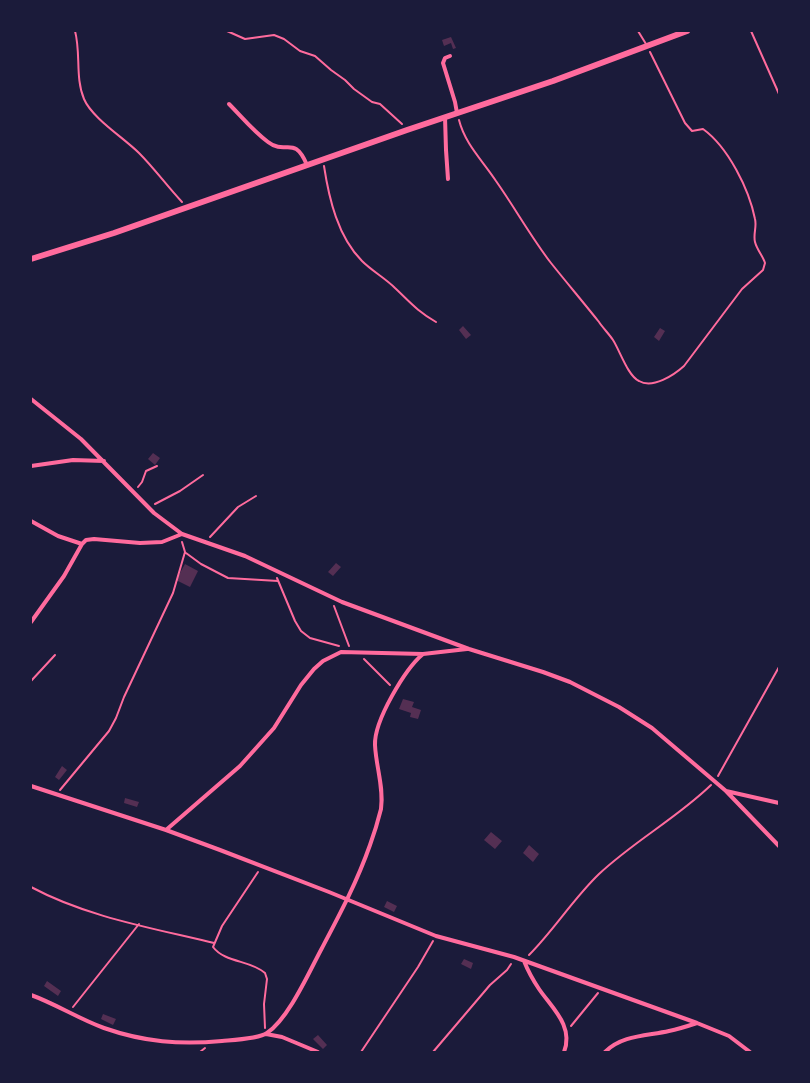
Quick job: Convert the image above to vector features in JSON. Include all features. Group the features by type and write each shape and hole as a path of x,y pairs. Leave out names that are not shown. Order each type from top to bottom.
{"main road":[{"path":"31,260 553,81 688,31"}],"street":[{"path":"450,56 445,58 443,64 457,113"},
{"path":"229,104 268,143 281,148 292,146 302,155 307,165"},
{"path":"445,117 448,179"},
{"path":"31,399 81,440 148,507 180,535 244,556 331,597 469,649 570,682 619,707 652,728 726,791 779,846"},
{"path":"31,466 73,460 104,461"},
{"path":"31,521 58,536 82,544"},
{"path":"31,622 64,576 86,540 162,542 180,535"},
{"path":"166,830 240,766 274,728 297,691 314,669 336,654 351,652 423,654 469,649"},
{"path":"266,1034 278,1022 295,997 348,900 367,854 380,810 381,788 375,749 376,734 395,691 418,658 423,654"},
{"path":"31,786 166,830 262,866 436,936 514,957 601,990 697,1023 729,1036 750,1052"},
{"path":"726,791 779,804"},
{"path":"524,961 531,976 559,1015 566,1031 565,1052"},
{"path":"31,995 102,1027 143,1039 186,1044 236,1040 266,1034 282,1037 318,1052"},
{"path":"605,1052 622,1040 673,1030 697,1023"}],"lane":[{"path":"638,31 647,46"}],"path":[{"path":"75,31 79,47 81,88 90,110 139,153 187,207"},
{"path":"227,31 245,39 274,35 284,39 300,51 315,56 345,80 354,90 389,111 407,130"},
{"path":"751,31 779,94"},
{"path":"457,113 461,129 473,150 495,179 551,263 613,340 630,372 640,382 650,384 671,376 684,366 742,289 763,270 765,263 755,243 756,226 749,198 736,169 711,135 702,129 692,131 685,123 647,46"},
{"path":"323,159 332,206 353,251 419,312 436,322"},
{"path":"133,491 142,482 146,471 157,466"},
{"path":"148,507 180,491 203,475"},
{"path":"205,542 238,507 256,496"},
{"path":"57,794 109,731 116,718 124,697 164,614 185,552 180,535"},
{"path":"185,552 201,564 228,578 278,581"},
{"path":"273,569 301,631 310,638 335,645 349,646"},
{"path":"331,597 351,652"},
{"path":"356,653 385,678 395,691"},
{"path":"31,681 55,655"},
{"path":"524,961 598,875 624,852 661,826 714,782 779,667"},
{"path":"262,866 225,920 214,943 214,948 221,954 256,966 266,973 263,1019 266,1034"},
{"path":"31,887 77,908 214,943"},
{"path":"70,1012 139,924"},
{"path":"361,1052 418,967 436,936"},
{"path":"433,1052 490,985 509,967 514,957"},
{"path":"566,1031 601,990"}],"building":[{"path":"451,37 456,48 453,49 451,43 444,46 442,40"},
{"path":"463,326 471,335 466,339 459,330"},
{"path":"660,328 665,331 659,341 654,337"},
{"path":"153,453 160,458 155,465 148,459"},
{"path":"336,563 341,567 333,576 328,572"},
{"path":"185,564 198,571 190,587 176,580"},
{"path":"403,699 414,702 412,707 421,710 418,719 410,717 411,713 399,709"},
{"path":"62,766 67,770 59,780 55,777"},
{"path":"125,798 139,802 137,807 124,803"},
{"path":"491,832 502,841 495,849 484,840"},
{"path":"529,845 539,854 533,862 523,853"},
{"path":"387,901 397,906 394,912 384,907"},
{"path":"464,959 473,963 471,969 461,964"},
{"path":"47,981 61,991 58,996 44,986"},
{"path":"103,1014 116,1019 113,1025 101,1019"},
{"path":"318,1035 327,1045 323,1049 313,1039"}]}
